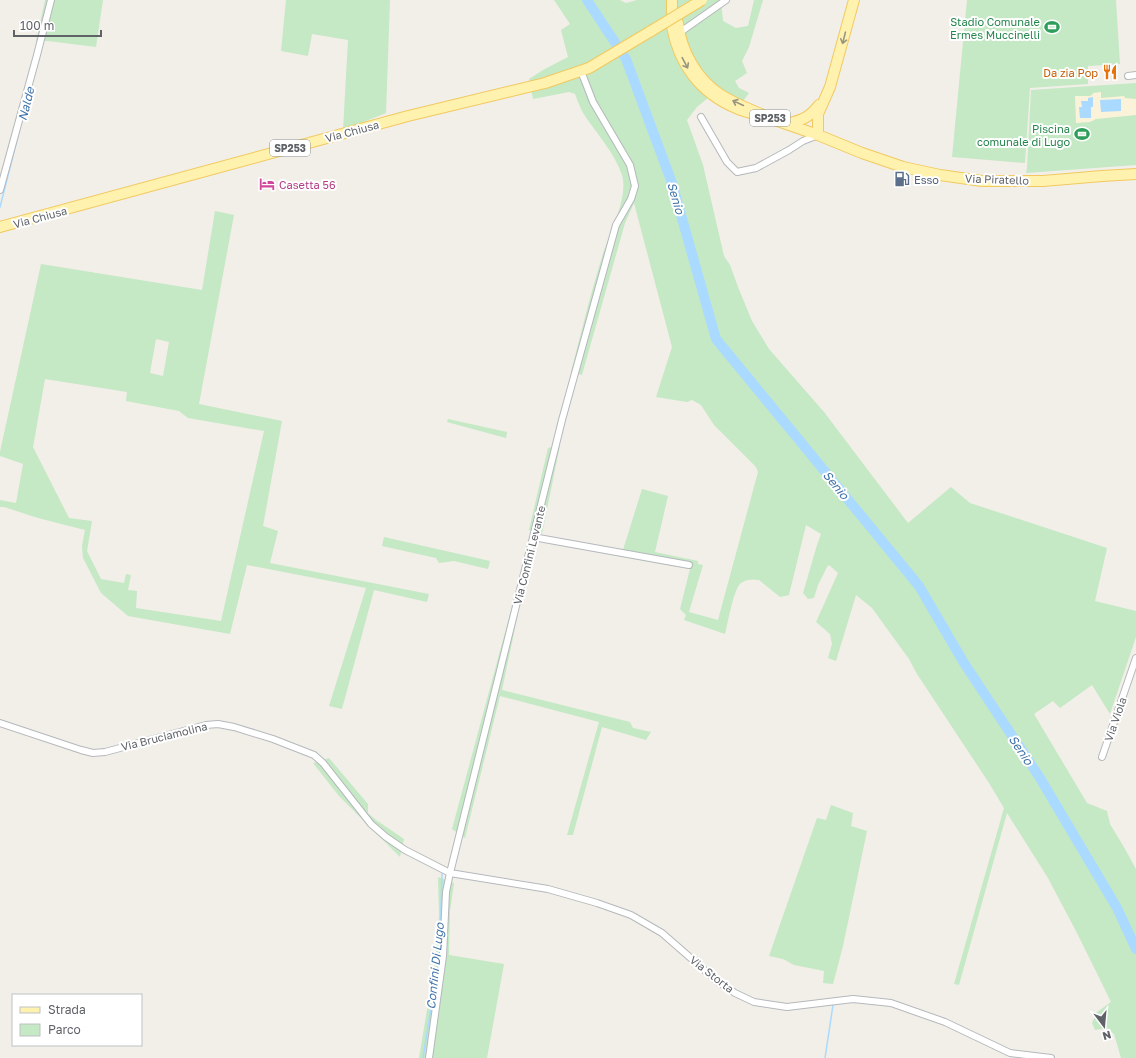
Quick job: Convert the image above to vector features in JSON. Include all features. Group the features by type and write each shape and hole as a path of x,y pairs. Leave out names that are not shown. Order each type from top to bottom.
{"main road":[{"name":"SP253","path":"585,69 702,0"},
{"name":"SP253","path":"818,135 818,114 830,88 854,0"},
{"name":"Via Piratello","path":"677,28 676,45 687,68 698,82 721,101 737,109 787,124 848,148 903,167 940,175 982,181 1043,181 1136,174"},
{"name":"Via Chiusa","path":"0,227 408,116 545,82 585,69"},
{"name":"SP253","path":"787,124 802,120 812,114 824,99"}],"street":[{"path":"0,190 51,0"},
{"path":"677,28 726,0"},
{"name":"Via Confini Levante","path":"429,1058 443,956 446,892 450,873 562,420 616,225 632,199 635,186 630,165 593,102 585,69"},
{"path":"1128,76 1136,75"},
{"path":"701,117 727,162 736,172 756,168 803,141 818,135"},
{"path":"533,537 689,565"},
{"name":"Via Viola","path":"1102,756 1136,658"},
{"name":"Via Bruciamolina","path":"0,723 93,753 105,752 206,724 218,724 234,727 273,739 314,755 371,824 386,837 405,850 450,873"},
{"name":"Via Storta","path":"450,873 548,889 597,903 631,915 662,934 717,981 735,993 754,1002 788,1007 853,999 891,1003 945,1022 1010,1053 1051,1058"}],"green space":[{"path":"45,0 103,0 96,47 36,41"},
{"path":"286,0 390,0 386,113 343,130 348,40 312,34 308,56 281,51"},
{"path":"554,0 620,0 626,3 637,0 721,0 723,21 736,28 748,26 754,0 763,0 749,47 742,61 747,73 735,81 739,88 749,93 743,101 709,97 697,107 687,120 703,165 724,256 730,265 752,321 769,349 824,412 908,523 951,487 970,503 1107,548 1095,601 1136,611 1136,637 1110,714 1092,685 1060,708 1053,701 1034,714 1087,803 1107,811 1110,824 1136,869 1136,1058 1121,1058 1114,1034 1107,1028 1095,1030 1092,1023 1097,1012 1111,1002 1048,878 1007,813 959,985 954,984 1004,808 917,674 909,659 872,608 856,595 836,661 828,658 832,644 830,634 816,622 838,573 829,565 818,585 814,598 808,599 803,593 821,534 806,525 789,595 780,597 759,580 754,579 741,583 733,599 725,634 684,620 686,615 680,609 690,569 612,555 613,549 623,550 642,489 668,496 655,552 698,561 698,564 703,565 689,612 718,620 758,472 756,467 714,425 701,405 692,400 687,402 656,397 672,347 634,203 625,223 582,375 571,372 598,271 617,217 623,195 623,184 619,167 606,145 584,114 575,94 569,92 533,99 529,79 568,57 561,30 570,24"},
{"path":"967,0 1116,0 1120,64 1088,66 1088,84 1030,88 1025,163 952,157"},
{"name":"Piscina comunale di Lugo","path":"1136,83 1136,165 1026,173 1031,90"},
{"path":"215,211 234,215 199,404 282,421 263,526 278,531 270,563 429,594 427,602 374,590 342,709 329,706 366,588 247,565 230,634 128,616 101,593 83,558 82,546 85,530 0,507 0,500 16,503 23,464 0,456 0,452 41,264 202,290","holes":["156,339 169,342 163,376 150,373","45,379 127,392 126,401 179,411 188,418 264,431 221,621 136,608 137,591 128,590 131,575 126,574 124,583 101,579 87,551 92,521 69,518 33,447"]},
{"path":"448,419 507,432 506,438 447,422"},
{"path":"560,445 542,534 529,530 548,448"},
{"path":"384,537 490,561 488,569 454,561 439,563 436,558 382,546"},
{"path":"511,610 518,614 502,690 630,722 633,728 651,732 646,740 602,727 573,835 567,835 599,722 500,696 465,838 452,829"},
{"path":"329,758 368,804 368,813 404,839 400,857 339,796 313,763"},
{"path":"831,805 853,813 851,826 867,831 843,946 833,984 823,983 824,971 794,965 783,959 769,956 817,818 826,820"},
{"path":"438,877 454,883 450,911 449,955 504,964 487,1058 419,1058 435,962 439,915"}],"sand":[{"path":"1101,92 1101,98 1124,96 1125,98 1136,99 1136,115 1096,119 1090,122 1076,123 1075,96 1090,96 1093,93"}],"water":[{"path":"1093,97 1091,118 1080,118 1079,107 1082,107 1081,101 1088,101 1088,98"},
{"path":"1121,99 1121,111 1101,112 1100,100"}],"waterway":[{"name":"Senio","path":"587,0 626,59 672,183 716,339 919,586 964,663 1040,778 1117,908 1136,949"},
{"name":"Nalde","path":"0,207 19,132"},
{"name":"Confini Di Lugo","path":"423,1058 440,945 442,874"},
{"path":"825,1058 833,1005"}],"place":[{"name":"Stadio Comunale Ermes Muccinelli","path":"1052,27"},
{"name":"Da zia Pop","path":"1110,72"},
{"name":"Piscina comunale di Lugo","path":"1082,134"},
{"name":"Esso","path":"902,179"},
{"name":"Casetta 56","path":"267,184"}]}
